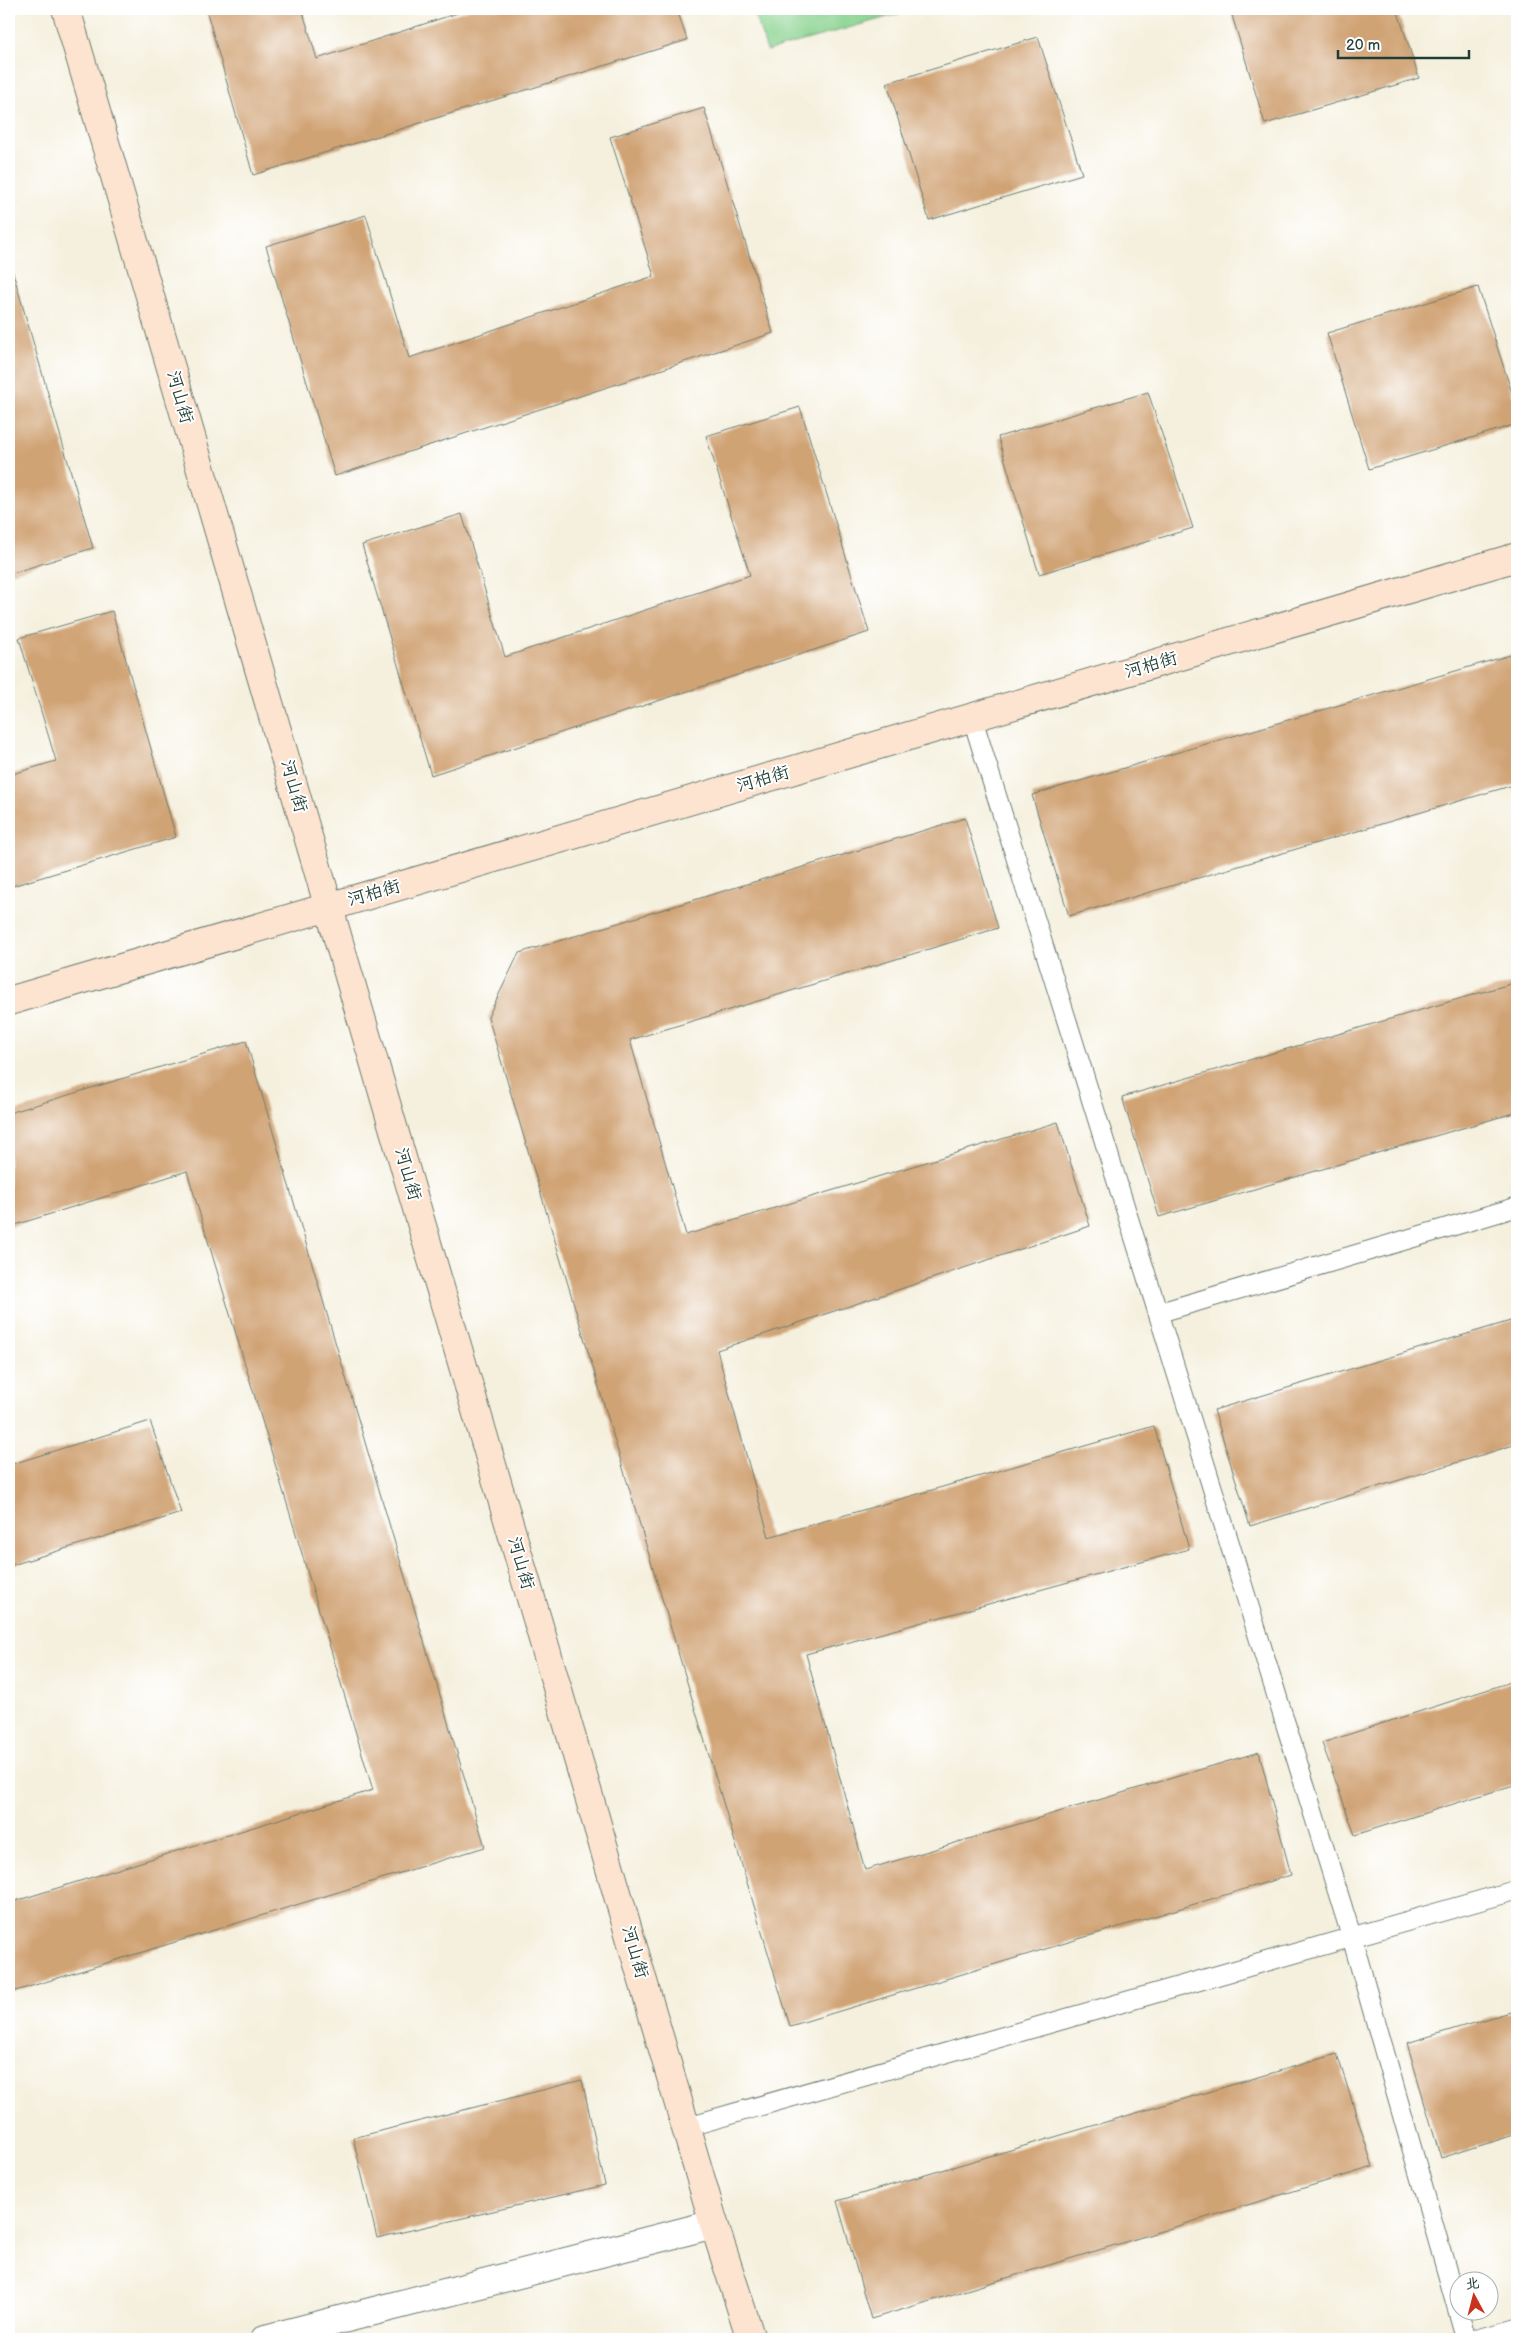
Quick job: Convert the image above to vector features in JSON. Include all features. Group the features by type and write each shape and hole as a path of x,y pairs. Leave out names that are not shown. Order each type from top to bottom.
{"street":[{"name":"河山街","path":"66,9 714,2224 751,2339"},
{"name":"河柏街","path":"9,1001 1517,557"},
{"path":"265,2339 714,2224"}],"lane":[{"path":"972,717 1352,1938 1466,2339"},
{"path":"1158,1313 1517,1207"},
{"path":"686,2127 1517,1890"},
{"path":"1479,2339 1517,2328"}],"green space":[{"path":"753,9 916,9 767,51"}],"building":[{"path":"206,9 302,9 317,59 470,9 677,9 687,40 253,175"},
{"path":"1230,9 1397,9 1419,78 1265,124"},
{"path":"1038,37 1082,174 929,220 887,83"},
{"path":"704,108 773,333 335,476 266,246 366,215 409,358 654,276 610,137"},
{"path":"9,259 93,548 9,574"},
{"path":"1478,287 1517,409 1517,424 1369,469 1327,333"},
{"path":"1148,392 1193,528 1039,574 998,437"},
{"path":"800,407 869,632 431,775 362,545 462,514 505,657 750,575 706,436"},
{"path":"112,611 176,837 9,887 9,775 56,761 19,638"},
{"path":"1517,653 1517,784 1069,916 1032,795"},
{"path":"965,818 998,928 630,1040 686,1235 1058,1122 1090,1226 717,1350 769,1537 1154,1426 1189,1549 806,1654 865,1870 1259,1752 1291,1875 790,2026 488,1017 519,953"},
{"path":"1517,982 1517,1112 1159,1217 1122,1097"},
{"path":"246,1041 485,1847 9,1993 9,1903 373,1790 187,1171 9,1227 9,1113"},
{"path":"1517,1319 1517,1444 1250,1526 1214,1410"},
{"path":"150,1421 181,1513 9,1566 9,1465"},
{"path":"1517,1680 1517,1784 1355,1835 1322,1743"},
{"path":"1517,2010 1517,2134 1441,2158 1407,2043"},
{"path":"1337,2054 1373,2167 871,2319 837,2201"},
{"path":"582,2080 605,2185 377,2238 353,2138"}]}
